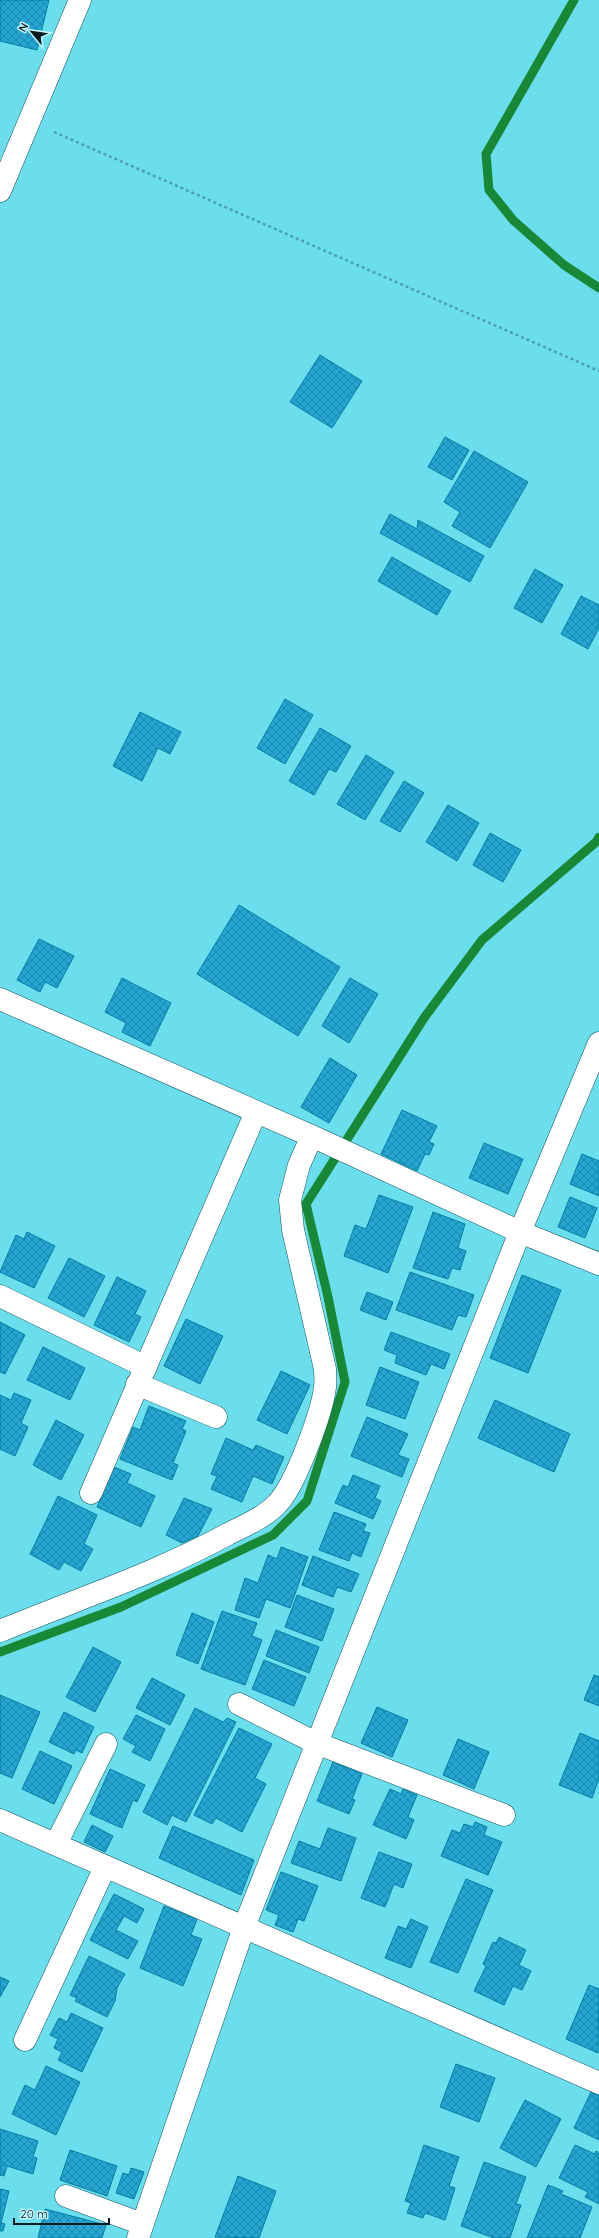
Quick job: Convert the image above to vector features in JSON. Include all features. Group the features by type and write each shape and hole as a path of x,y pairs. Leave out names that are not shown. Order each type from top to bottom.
{"street":[{"path":"0,191 80,0"},
{"path":"2,1006 317,1138 520,1232 599,1264"},
{"path":"66,2196 140,2231 244,1927 520,1232 599,1043"},
{"path":"91,1493 256,1112"},
{"path":"0,1631 156,1570 205,1547 252,1521 277,1505 288,1488 298,1471 325,1388 325,1369 293,1230 290,1200 299,1165 317,1138"},
{"path":"0,1296 216,1417"},
{"path":"239,1704 316,1743 504,1815"},
{"path":"56,1844 106,1744"},
{"path":"0,1820 599,2083"},
{"path":"25,2040 105,1867"}],"path":[{"path":"29,121 599,371"}],"building":[{"path":"0,0 49,0 37,50 0,41"},
{"path":"320,355 362,381 332,428 290,402"},
{"path":"445,437 469,450 452,480 428,467"},
{"path":"474,451 528,482 490,548 452,526 460,512 444,502"},
{"path":"390,514 417,529 418,520 484,556 470,582 380,533"},
{"path":"392,557 451,591 437,615 378,581"},
{"path":"535,569 563,585 542,623 514,608"},
{"path":"581,596 599,605 599,628 588,649 561,634"},
{"path":"285,699 313,715 285,764 257,748"},
{"path":"140,712 181,732 170,754 158,748 142,781 113,766"},
{"path":"320,728 351,746 336,772 329,769 314,795 289,781"},
{"path":"366,755 394,772 365,820 337,804"},
{"path":"404,781 424,793 400,832 380,821"},
{"path":"448,805 479,823 457,861 426,842"},
{"path":"490,833 521,850 503,882 473,865"},
{"path":"239,905 340,967 298,1036 197,974"},
{"path":"39,939 74,956 57,988 45,982 40,992 17,980"},
{"path":"122,978 171,1003 150,1046 122,1032 126,1023 105,1012"},
{"path":"350,978 378,994 349,1043 322,1026"},
{"path":"330,1058 357,1075 329,1123 301,1107"},
{"path":"402,1110 437,1126 429,1142 434,1144 429,1155 425,1154 417,1171 381,1154"},
{"path":"484,1143 523,1159 508,1194 469,1178"},
{"path":"582,1154 599,1161 599,1196 570,1184"},
{"path":"379,1195 413,1207 388,1273 344,1256 355,1225 366,1229"},
{"path":"570,1197 597,1208 585,1238 558,1227"},
{"path":"433,1212 465,1224 458,1248 466,1251 460,1270 452,1268 448,1279 413,1268"},
{"path":"27,1232 55,1246 34,1288 0,1272 16,1235 24,1239"},
{"path":"69,1258 105,1276 84,1317 48,1298"},
{"path":"410,1272 474,1295 466,1317 458,1315 452,1330 396,1310"},
{"path":"522,1275 561,1290 528,1373 490,1358"},
{"path":"117,1277 146,1291 135,1314 141,1317 129,1342 94,1325"},
{"path":"367,1292 393,1302 386,1320 360,1310"},
{"path":"186,1319 223,1336 200,1384 164,1366"},
{"path":"0,1322 25,1335 5,1374 0,1372"},
{"path":"391,1332 450,1354 444,1369 431,1364 426,1375 395,1363 397,1355 384,1350"},
{"path":"43,1347 85,1368 70,1400 27,1380"},
{"path":"380,1367 419,1382 405,1419 366,1405"},
{"path":"281,1371 310,1385 287,1434 257,1420"},
{"path":"14,1393 31,1400 21,1423 28,1427 15,1456 0,1449 0,1395 11,1400"},
{"path":"495,1400 570,1434 554,1472 478,1438"},
{"path":"149,1406 186,1421 182,1429 186,1431 173,1463 178,1465 172,1480 120,1459 133,1427 140,1430"},
{"path":"367,1417 408,1434 398,1455 409,1459 402,1477 351,1456"},
{"path":"56,1420 84,1435 61,1480 33,1465"},
{"path":"226,1438 253,1450 256,1445 284,1457 272,1484 253,1476 242,1502 211,1489 217,1476 211,1474"},
{"path":"114,1467 131,1474 127,1483 155,1496 141,1527 97,1507"},
{"path":"353,1475 380,1486 375,1498 381,1501 373,1519 335,1503 343,1485 348,1487"},
{"path":"58,1496 97,1515 84,1544 93,1549 81,1571 64,1562 59,1570 30,1554"},
{"path":"184,1498 212,1509 198,1536 182,1543 166,1535"},
{"path":"334,1512 366,1524 363,1531 370,1533 361,1557 352,1553 349,1561 319,1550"},
{"path":"281,1547 308,1557 290,1608 266,1599 259,1618 235,1610 245,1578 258,1583 268,1555 277,1559"},
{"path":"313,1556 359,1574 351,1592 337,1587 333,1597 302,1585"},
{"path":"297,1595 334,1609 322,1641 285,1627"},
{"path":"222,1611 257,1623 252,1636 262,1640 245,1685 201,1669"},
{"path":"192,1613 214,1622 198,1664 176,1655"},
{"path":"276,1630 319,1647 309,1673 266,1656"},
{"path":"93,1647 121,1662 95,1712 66,1697"},
{"path":"264,1660 306,1677 294,1706 252,1689"},
{"path":"594,1675 599,1677 599,1706 584,1700"},
{"path":"152,1678 185,1695 170,1725 136,1708"},
{"path":"0,1695 40,1712 12,1778 0,1773"},
{"path":"377,1707 408,1720 392,1757 361,1743"},
{"path":"195,1708 223,1722 227,1718 236,1722 186,1822 172,1815 167,1825 143,1812"},
{"path":"64,1712 94,1727 82,1753 76,1750 74,1754 49,1742"},
{"path":"136,1715 165,1729 150,1761 132,1752 136,1746 123,1739"},
{"path":"239,1728 272,1744 255,1778 266,1784 242,1832 216,1818 212,1824 194,1815"},
{"path":"580,1733 599,1741 599,1779 592,1798 559,1785"},
{"path":"458,1739 489,1752 474,1789 443,1775"},
{"path":"40,1751 72,1766 54,1804 22,1789"},
{"path":"333,1762 362,1774 352,1799 355,1800 349,1814 317,1801"},
{"path":"110,1769 145,1785 137,1802 133,1800 122,1828 90,1814"},
{"path":"390,1789 401,1794 403,1789 417,1795 408,1817 414,1820 406,1839 373,1825"},
{"path":"475,1822 487,1827 484,1835 502,1842 488,1875 441,1856 452,1830 460,1833 464,1824 473,1827"},
{"path":"92,1825 113,1836 105,1852 84,1842"},
{"path":"173,1826 254,1860 241,1895 159,1858"},
{"path":"328,1828 356,1838 341,1881 291,1863 299,1841 320,1849"},
{"path":"379,1852 412,1864 403,1888 394,1884 385,1907 361,1898"},
{"path":"281,1872 318,1886 304,1921 298,1919 293,1932 275,1925 279,1915 266,1910"},
{"path":"466,1879 493,1890 458,1973 430,1962"},
{"path":"114,1894 144,1909 137,1923 124,1916 116,1930 138,1941 128,1959 90,1940"},
{"path":"164,1906 197,1919 191,1935 202,1939 183,1986 140,1968"},
{"path":"411,1919 428,1927 411,1968 385,1958 398,1926 406,1929"},
{"path":"499,1937 526,1950 519,1965 531,1971 522,1990 513,1986 504,2005 474,1991 486,1966 483,1964 493,1942 496,1943"},
{"path":"89,1956 125,1974 117,1988 115,2001 107,2017 75,2001 77,1998 70,1995"},
{"path":"0,1977 9,1981 0,1997"},
{"path":"589,1985 599,1989 598,2053 566,2039"},
{"path":"71,2013 103,2028 82,2072 58,2060 62,2052 54,2048 58,2039 50,2035 59,2018 67,2022"},
{"path":"456,2064 495,2078 479,2122 440,2107"},
{"path":"46,2066 80,2082 56,2135 12,2114 25,2085 35,2090"},
{"path":"591,2092 599,2096 599,2140 574,2128"},
{"path":"525,2100 561,2119 536,2167 500,2148"},
{"path":"0,2129 38,2141 33,2157 37,2158 33,2174 7,2166 4,2176 0,2175"},
{"path":"424,2145 459,2157 449,2186 455,2188 445,2220 425,2213 423,2218 407,2213 411,2203 405,2201"},
{"path":"575,2145 595,2154 596,2151 599,2153 599,2204 585,2197 588,2192 559,2178"},
{"path":"70,2150 117,2166 107,2196 60,2180"},
{"path":"484,2162 526,2177 516,2204 521,2205 510,2238 494,2238 461,2226"},
{"path":"131,2168 144,2172 134,2199 116,2193 123,2173 129,2175"},
{"path":"238,2176 276,2191 259,2238 215,2237"},
{"path":"548,2185 563,2191 561,2194 592,2207 580,2238 527,2238"},
{"path":"0,2189 9,2191 1,2223 5,2224 3,2231 0,2231"},
{"path":"45,2209 106,2225 102,2238 38,2238"}],"waterway":[{"path":"574,0 486,154 489,190 513,220 564,265 599,288"},
{"path":"0,1652 121,1607 273,1535 307,1501 345,1382 328,1297 306,1204 424,1018 482,940 596,842 599,837"}]}
